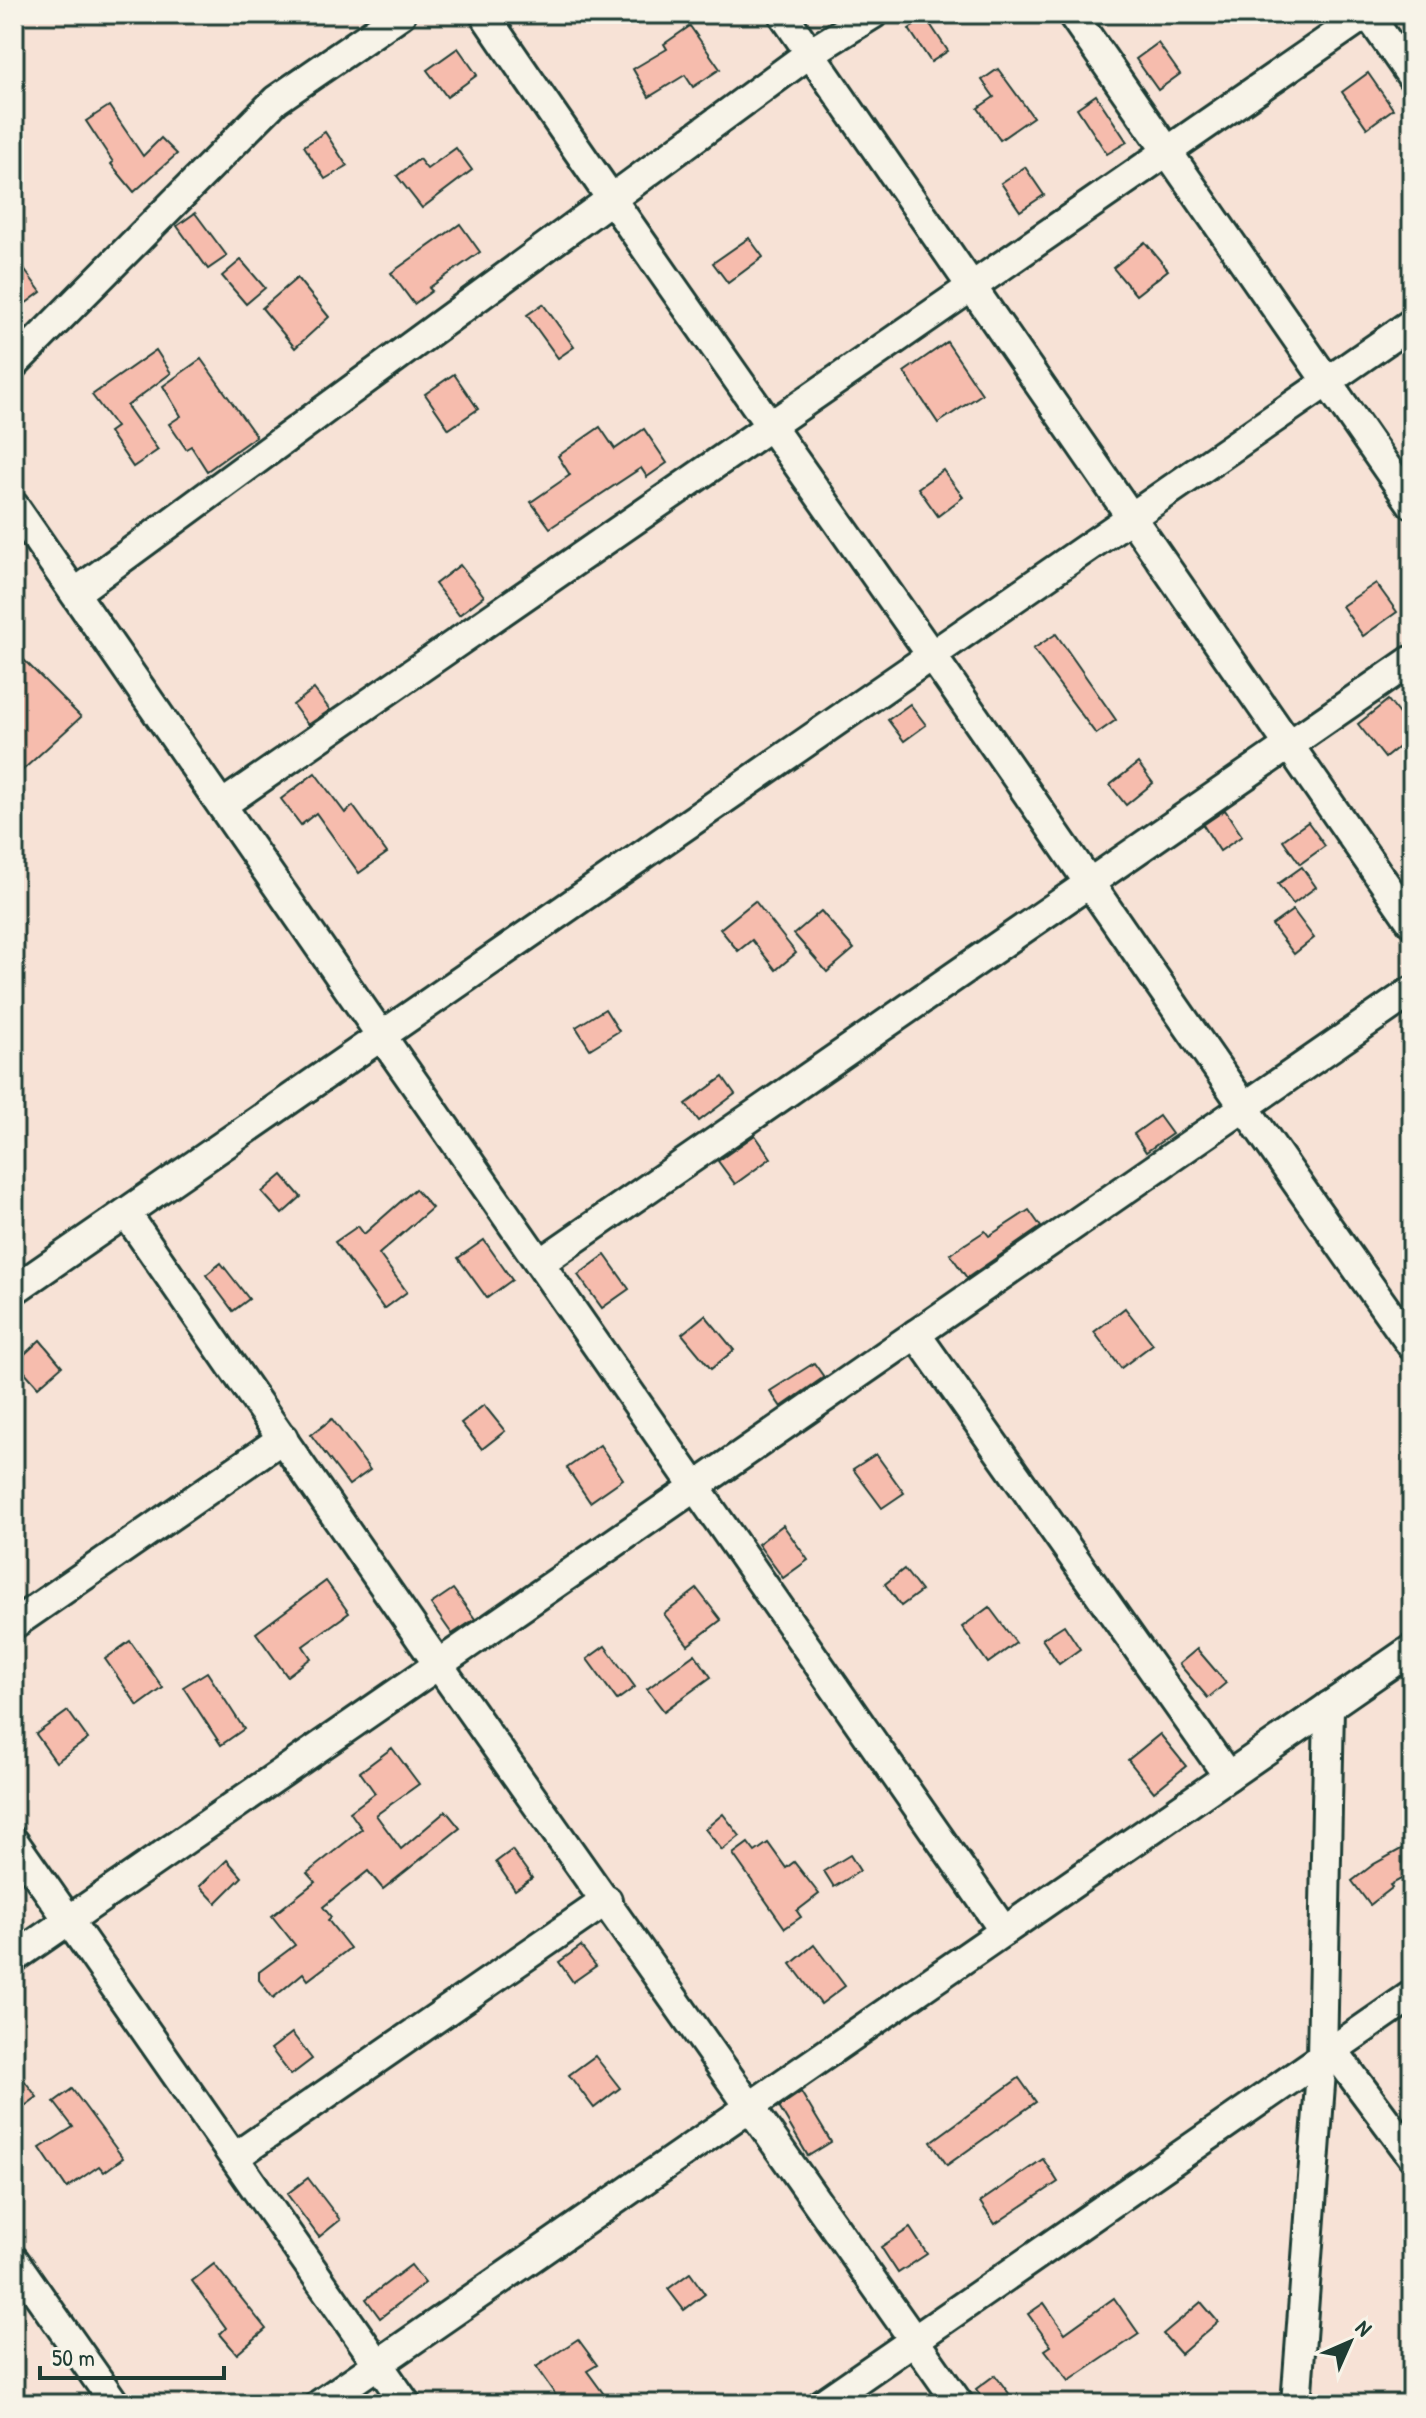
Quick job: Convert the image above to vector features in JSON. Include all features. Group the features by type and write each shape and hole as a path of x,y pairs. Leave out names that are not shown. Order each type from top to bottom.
{"street":[{"path":"14,364 276,100 401,14"},
{"path":"484,14 610,199 1090,883 1243,1108 1412,1346"},
{"path":"783,14 1412,923"},
{"path":"75,593 810,53 873,14"},
{"path":"1072,14 1412,504"},
{"path":"222,805 1367,14 1412,77"},
{"path":"14,1290 1412,323"},
{"path":"14,506 693,1488 1004,1931"},
{"path":"540,1263 1412,660"},
{"path":"14,1958 1412,991"},
{"path":"126,1213 438,1664 959,2404"},
{"path":"916,1334 1228,1776"},
{"path":"14,1624 283,1438"},
{"path":"320,2404 1412,1649"},
{"path":"1296,2404 1328,2054 1329,1706"},
{"path":"14,1842 406,2404"},
{"path":"235,2157 607,1900"},
{"path":"822,2404 1412,1995"},
{"path":"1328,2054 1412,2156"},
{"path":"14,2260 115,2404"}],"building":[{"path":"926,18 948,51 931,62 909,29"},
{"path":"690,26 720,69 693,87 685,75 649,97 633,69 667,49 664,44"},
{"path":"1158,43 1180,74 1158,90 1136,59"},
{"path":"458,48 477,75 447,97 427,70"},
{"path":"998,69 1033,117 1000,140 978,108 994,97 982,80"},
{"path":"1368,73 1393,109 1367,128 1342,92"},
{"path":"1096,95 1127,142 1107,154 1077,108"},
{"path":"109,106 143,156 161,138 177,154 134,192 111,164 113,162 86,121"},
{"path":"325,132 347,166 325,179 304,146"},
{"path":"456,148 472,170 422,208 397,176 419,159 427,169"},
{"path":"1025,167 1044,195 1020,211 1001,183"},
{"path":"195,213 227,256 208,269 177,226"},
{"path":"460,224 480,252 429,288 432,291 414,304 391,273"},
{"path":"749,238 763,257 728,283 713,263"},
{"path":"1145,242 1168,270 1136,295 1113,268"},
{"path":"14,256 41,292 14,312"},
{"path":"241,260 265,288 246,304 222,276"},
{"path":"297,278 329,317 295,348 262,308"},
{"path":"543,304 574,347 558,358 527,315"},
{"path":"947,342 982,394 938,423 904,372"},
{"path":"156,350 171,373 127,406 158,450 133,467 109,432 116,427 92,395"},
{"path":"201,359 256,436 207,471 191,446 186,449 169,424 181,416 163,386"},
{"path":"454,374 478,409 449,429 425,394"},
{"path":"600,427 615,449 644,429 667,463 647,477 641,468 550,528 531,502 570,475 558,456"},
{"path":"943,470 963,497 938,516 918,488"},
{"path":"460,565 484,596 459,615 435,584"},
{"path":"1376,583 1397,612 1363,636 1342,606"},
{"path":"1056,634 1116,720 1096,734 1033,649"},
{"path":"14,650 81,717 14,778"},
{"path":"314,689 330,710 308,725 293,705"},
{"path":"1388,700 1412,731 1412,736 1385,758 1358,724"},
{"path":"910,704 926,725 904,741 888,720"},
{"path":"1138,763 1153,783 1126,805 1110,785"},
{"path":"315,773 345,813 353,806 387,853 359,873 316,813 301,825 281,799"},
{"path":"1225,810 1242,836 1220,851 1203,825"},
{"path":"1308,822 1325,846 1300,864 1283,840"},
{"path":"1302,867 1316,887 1293,904 1278,884"},
{"path":"755,901 796,953 776,970 752,940 738,951 720,929"},
{"path":"1293,910 1314,938 1294,954 1272,925"},
{"path":"821,911 854,949 827,972 794,934"},
{"path":"605,1009 619,1031 590,1049 576,1027"},
{"path":"723,1077 735,1094 699,1121 686,1104"},
{"path":"1159,1116 1172,1134 1146,1152 1134,1134"},
{"path":"755,1135 771,1158 735,1184 718,1161"},
{"path":"282,1175 301,1197 282,1214 262,1192"},
{"path":"415,1189 432,1208 379,1254 407,1292 384,1309 335,1242 358,1226 364,1234"},
{"path":"1029,1210 1041,1227 967,1278 950,1254 985,1231 989,1236"},
{"path":"484,1240 512,1280 487,1298 458,1258"},
{"path":"605,1255 629,1289 602,1308 578,1275"},
{"path":"221,1263 249,1299 233,1311 206,1275"},
{"path":"1125,1308 1153,1344 1121,1368 1094,1332"},
{"path":"705,1315 734,1350 711,1369 682,1334"},
{"path":"40,1340 62,1366 38,1387 16,1362"},
{"path":"814,1363 824,1377 781,1407 770,1391"},
{"path":"484,1405 505,1431 482,1449 461,1423"},
{"path":"332,1419 370,1470 349,1485 311,1435"},
{"path":"600,1445 623,1479 590,1502 567,1468"},
{"path":"876,1454 904,1493 882,1508 853,1469"},
{"path":"783,1525 808,1560 783,1578 758,1544"},
{"path":"904,1569 921,1591 901,1606 885,1584"},
{"path":"326,1581 349,1613 303,1646 311,1658 287,1676 256,1633"},
{"path":"453,1589 475,1619 452,1634 431,1604"},
{"path":"697,1589 721,1620 688,1645 664,1614"},
{"path":"989,1607 1016,1643 988,1663 962,1627"},
{"path":"1064,1625 1080,1649 1059,1664 1042,1639"},
{"path":"130,1641 163,1688 138,1706 105,1659"},
{"path":"605,1646 635,1687 617,1700 587,1659"},
{"path":"1197,1649 1226,1683 1208,1698 1179,1664"},
{"path":"695,1654 711,1677 664,1711 647,1689"},
{"path":"207,1672 244,1729 221,1745 183,1687"},
{"path":"68,1711 88,1739 56,1762 36,1734"},
{"path":"1160,1734 1186,1766 1154,1792 1128,1760"},
{"path":"392,1748 419,1784 376,1815 401,1849 446,1811 460,1828 383,1889 368,1871 323,1907 331,1917 328,1920 350,1948 308,1980 303,1973 273,1998 259,1980 259,1972 295,1945 272,1916 315,1882 307,1873 362,1829 350,1812 375,1793 360,1772"},
{"path":"723,1814 740,1836 722,1850 705,1829"},
{"path":"748,1843 755,1852 768,1843 786,1868 794,1862 819,1894 797,1911 801,1917 785,1928 733,1854"},
{"path":"1412,1843 1412,1873 1390,1885 1392,1888 1370,1905 1352,1881 1374,1864"},
{"path":"512,1850 532,1878 515,1890 496,1862"},
{"path":"850,1855 860,1871 834,1887 824,1871"},
{"path":"227,1860 242,1877 216,1903 200,1886"},
{"path":"814,1945 845,1986 821,2004 791,1964"},
{"path":"581,1946 596,1966 573,1982 559,1962"},
{"path":"292,2033 312,2059 291,2075 271,2049"},
{"path":"595,2056 620,2088 594,2108 569,2075"},
{"path":"14,2067 37,2097 14,2114"},
{"path":"1019,2078 1036,2102 947,2165 931,2142"},
{"path":"72,2089 123,2158 104,2172 99,2166 67,2188 40,2148 73,2127 54,2102"},
{"path":"801,2092 831,2142 808,2156 779,2107"},
{"path":"1043,2159 1058,2182 995,2224 980,2202"},
{"path":"308,2178 340,2220 319,2237 287,2194"},
{"path":"910,2228 927,2254 898,2273 881,2247"},
{"path":"214,2264 266,2329 237,2354 220,2334 226,2328 192,2281"},
{"path":"411,2265 425,2283 380,2318 366,2299"},
{"path":"690,2273 705,2294 684,2310 668,2289"},
{"path":"1114,2298 1139,2334 1069,2381 1045,2350 1051,2346 1028,2314 1044,2303 1065,2333"},
{"path":"1201,2302 1218,2322 1181,2354 1163,2334"},
{"path":"578,2339 597,2365 587,2371 611,2404 562,2404 536,2367"},
{"path":"995,2375 1017,2404 987,2404 976,2389"}]}
